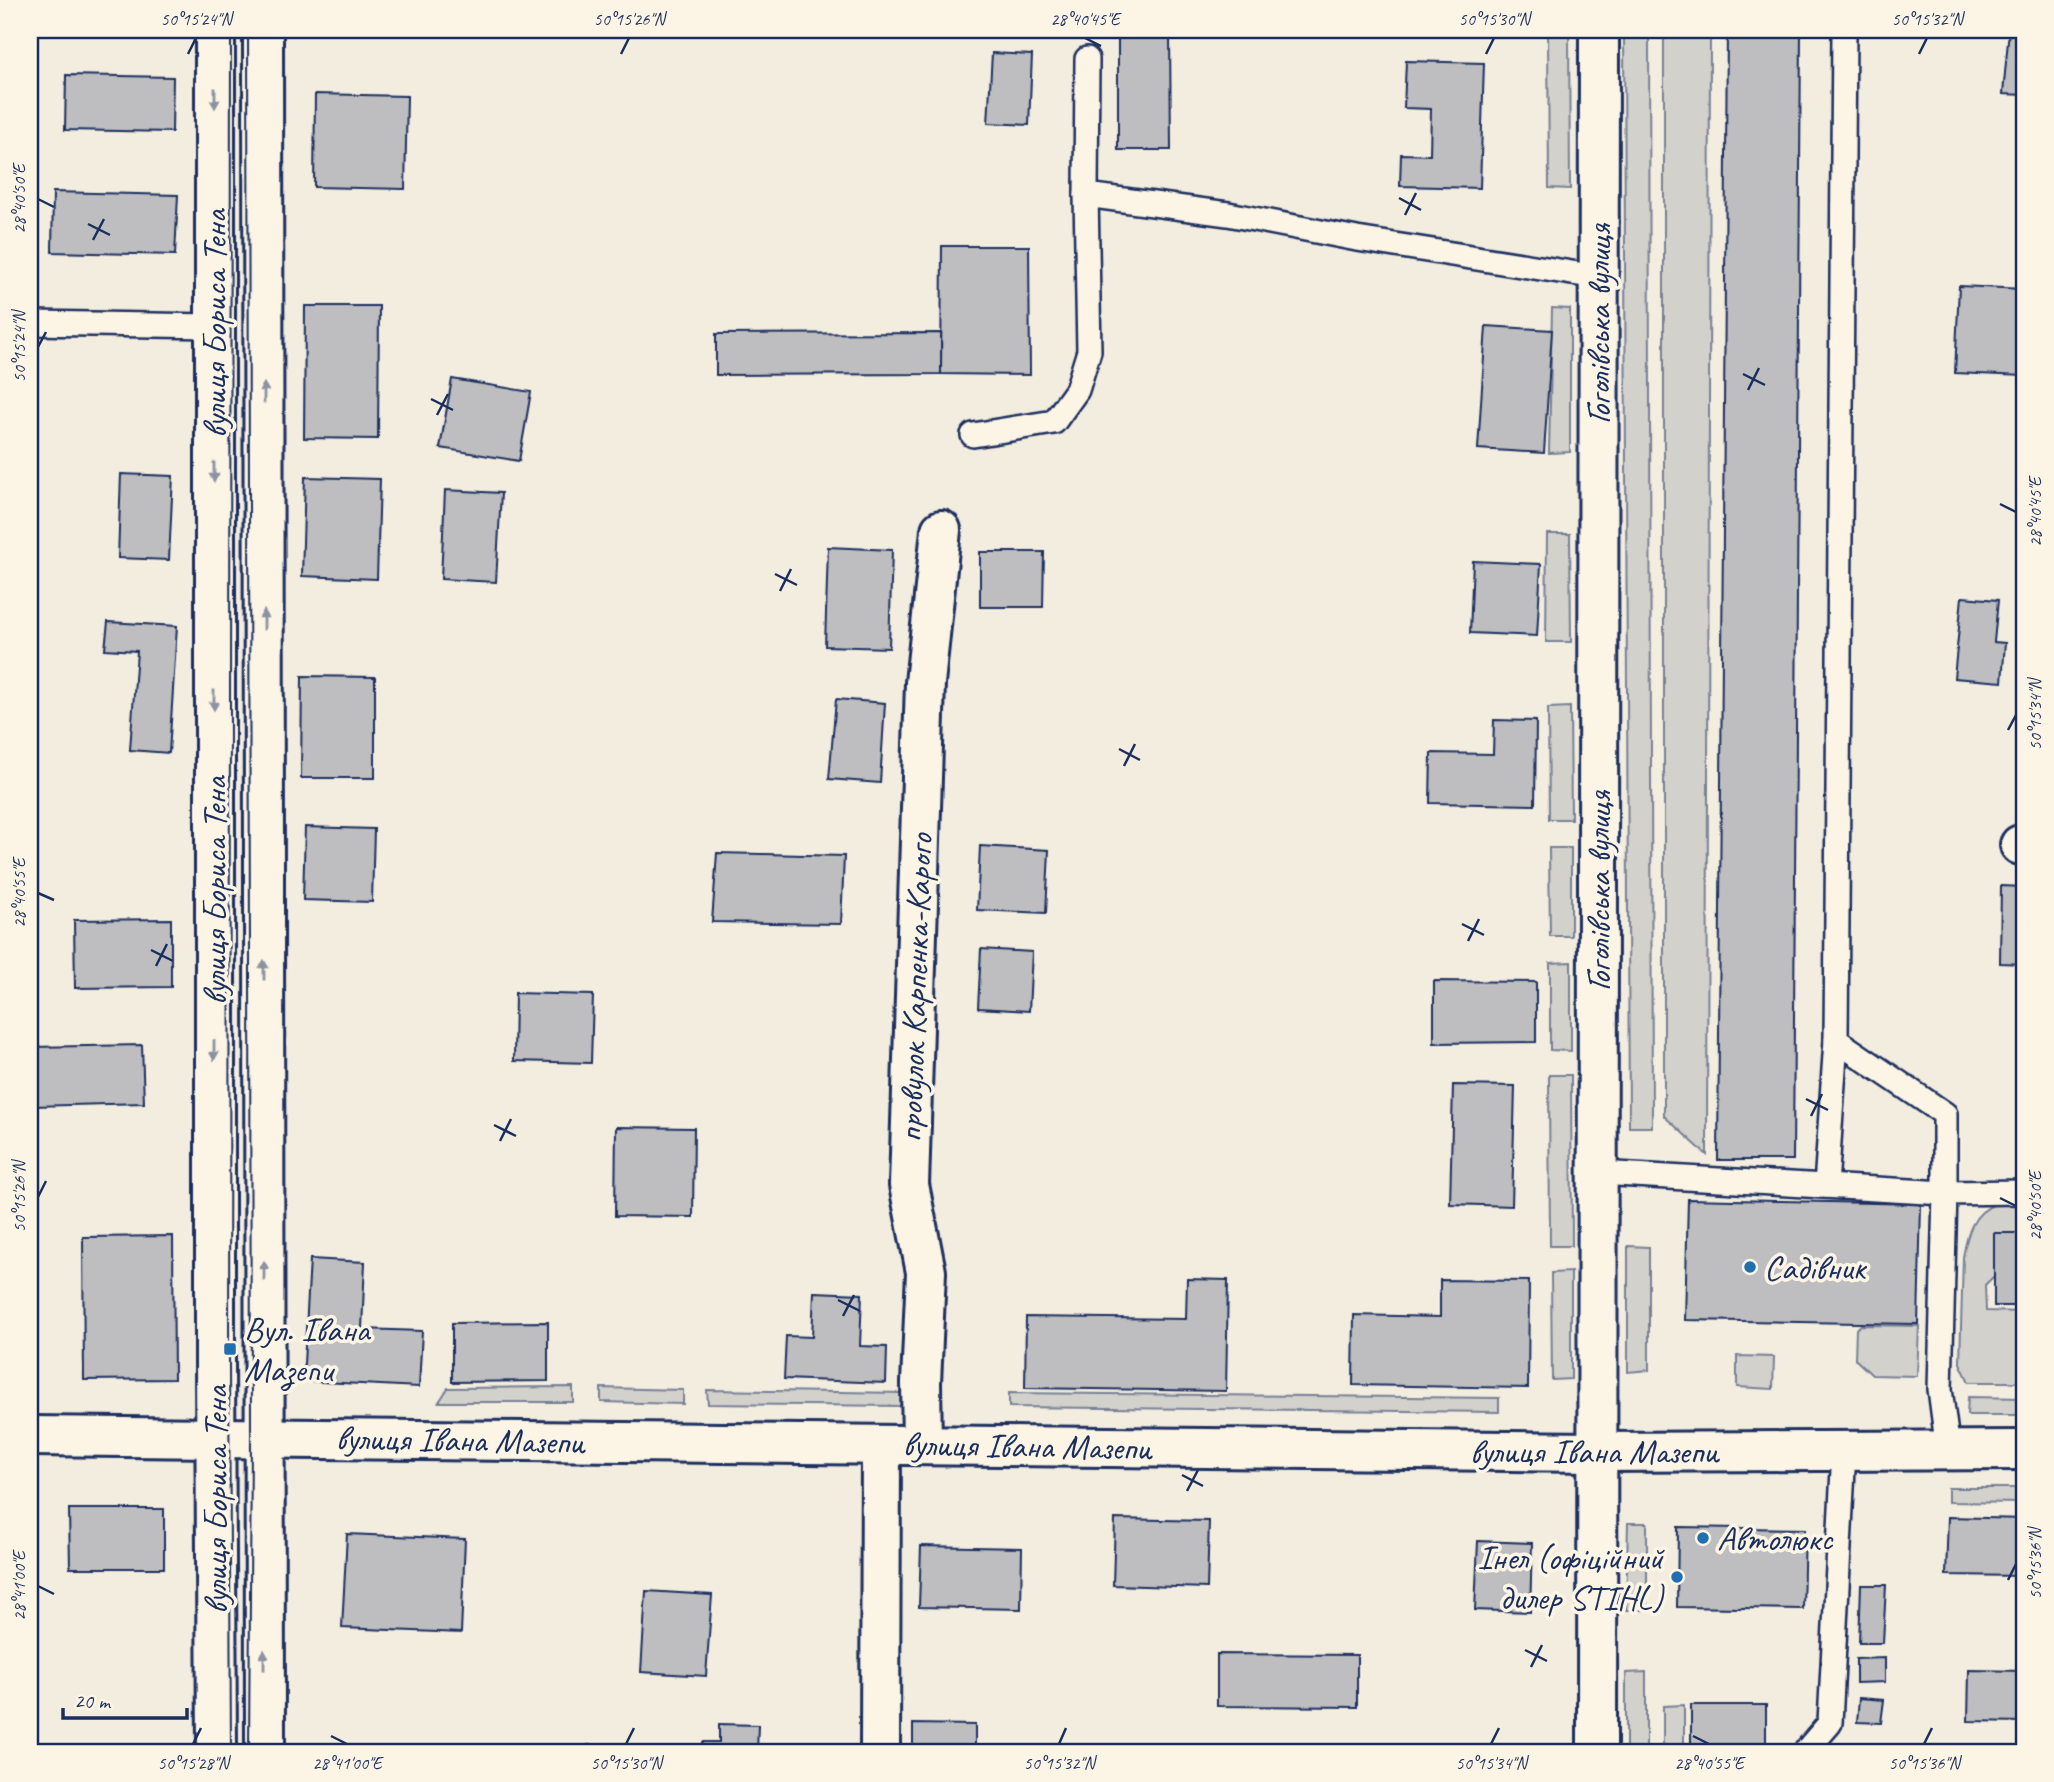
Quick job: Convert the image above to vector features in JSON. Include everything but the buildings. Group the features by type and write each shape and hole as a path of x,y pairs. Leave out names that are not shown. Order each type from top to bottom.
{"street":[{"name":"вулиця Бориса Тена","path":"215,30 217,1752"},
{"name":"вулиця Бориса Тена","path":"263,30 265,1752"},
{"name":"Гоголівська вулиця","path":"1597,1752 1599,30"},
{"name":"провулок Карпенка-Карого","path":"922,1444 921,1383 926,1272 909,1185 925,683 941,530"},
{"name":"вулиця Івана Мазепи","path":"30,1436 1598,1452 2024,1450"},
{"path":"880,1752 881,1445"}],"lane":[{"path":"1826,1186 1836,1040 1844,30"},
{"path":"973,435 1054,422 1077,390 1089,351 1087,60"},
{"path":"1086,195 1228,214 1357,239 1597,276"},
{"path":"30,323 214,326"},
{"path":"1836,1040 1945,1114 1940,1389 1948,1450"},
{"path":"1599,1173 1945,1193 2024,1192"},
{"path":"1805,1752 1829,1723 1844,1450"}],"shaded area":[{"path":"1548,30 1569,30 1570,189 1549,188"},
{"path":"1624,30 1649,30 1652,1127 1629,1127"},
{"path":"1664,30 1710,30 1707,1155 1664,1116"},
{"path":"1552,308 1570,309 1570,452 1549,453"},
{"path":"1547,534 1570,534 1571,642 1546,642"},
{"path":"1570,707 1571,819 1549,819 1548,708"},
{"path":"1549,848 1571,848 1571,936 1550,936"},
{"path":"1571,962 1571,1051 1550,1050 1550,963"},
{"path":"1549,1075 1571,1075 1572,1246 1550,1246"},
{"path":"1996,1204 2024,1205 2024,1234 1998,1234 1996,1274 1985,1285 1986,1311 2024,1312 2024,1382 1969,1382 1960,1363 1963,1257 1976,1218"},
{"path":"1628,1246 1649,1247 1649,1370 1628,1372"},
{"path":"1571,1272 1571,1379 1552,1380 1551,1273"},
{"path":"1861,1325 1919,1326 1917,1376 1872,1375 1855,1359 1856,1329"},
{"path":"1737,1356 1774,1357 1773,1389 1737,1387"},
{"path":"573,1387 573,1402 439,1402 448,1388"},
{"path":"601,1388 683,1390 683,1404 601,1402"},
{"path":"707,1390 904,1393 903,1406 708,1404"},
{"path":"1009,1393 1499,1398 1499,1412 1009,1407"},
{"path":"1968,1397 2024,1398 2024,1415 1967,1415"},
{"path":"1948,1488 2024,1488 2024,1503 1948,1502"},
{"path":"1628,1523 1647,1523 1647,1610 1626,1610"},
{"path":"1646,1672 1646,1752 1626,1752 1626,1673"},
{"path":"1684,1705 1684,1752 1663,1752 1663,1706"}],"tram line":[{"path":"231,30 231,1752"},
{"path":"248,30 251,1438 249,1752"}],"place":[{"name":"Садівник","path":"1750,1267"},
{"name":"Вул. Івана Мазепи","path":"230,1349"},
{"name":"Автолюкс","path":"1703,1538"},
{"name":"Інел (офіційний дилер STIHL)","path":"1677,1577"}]}
